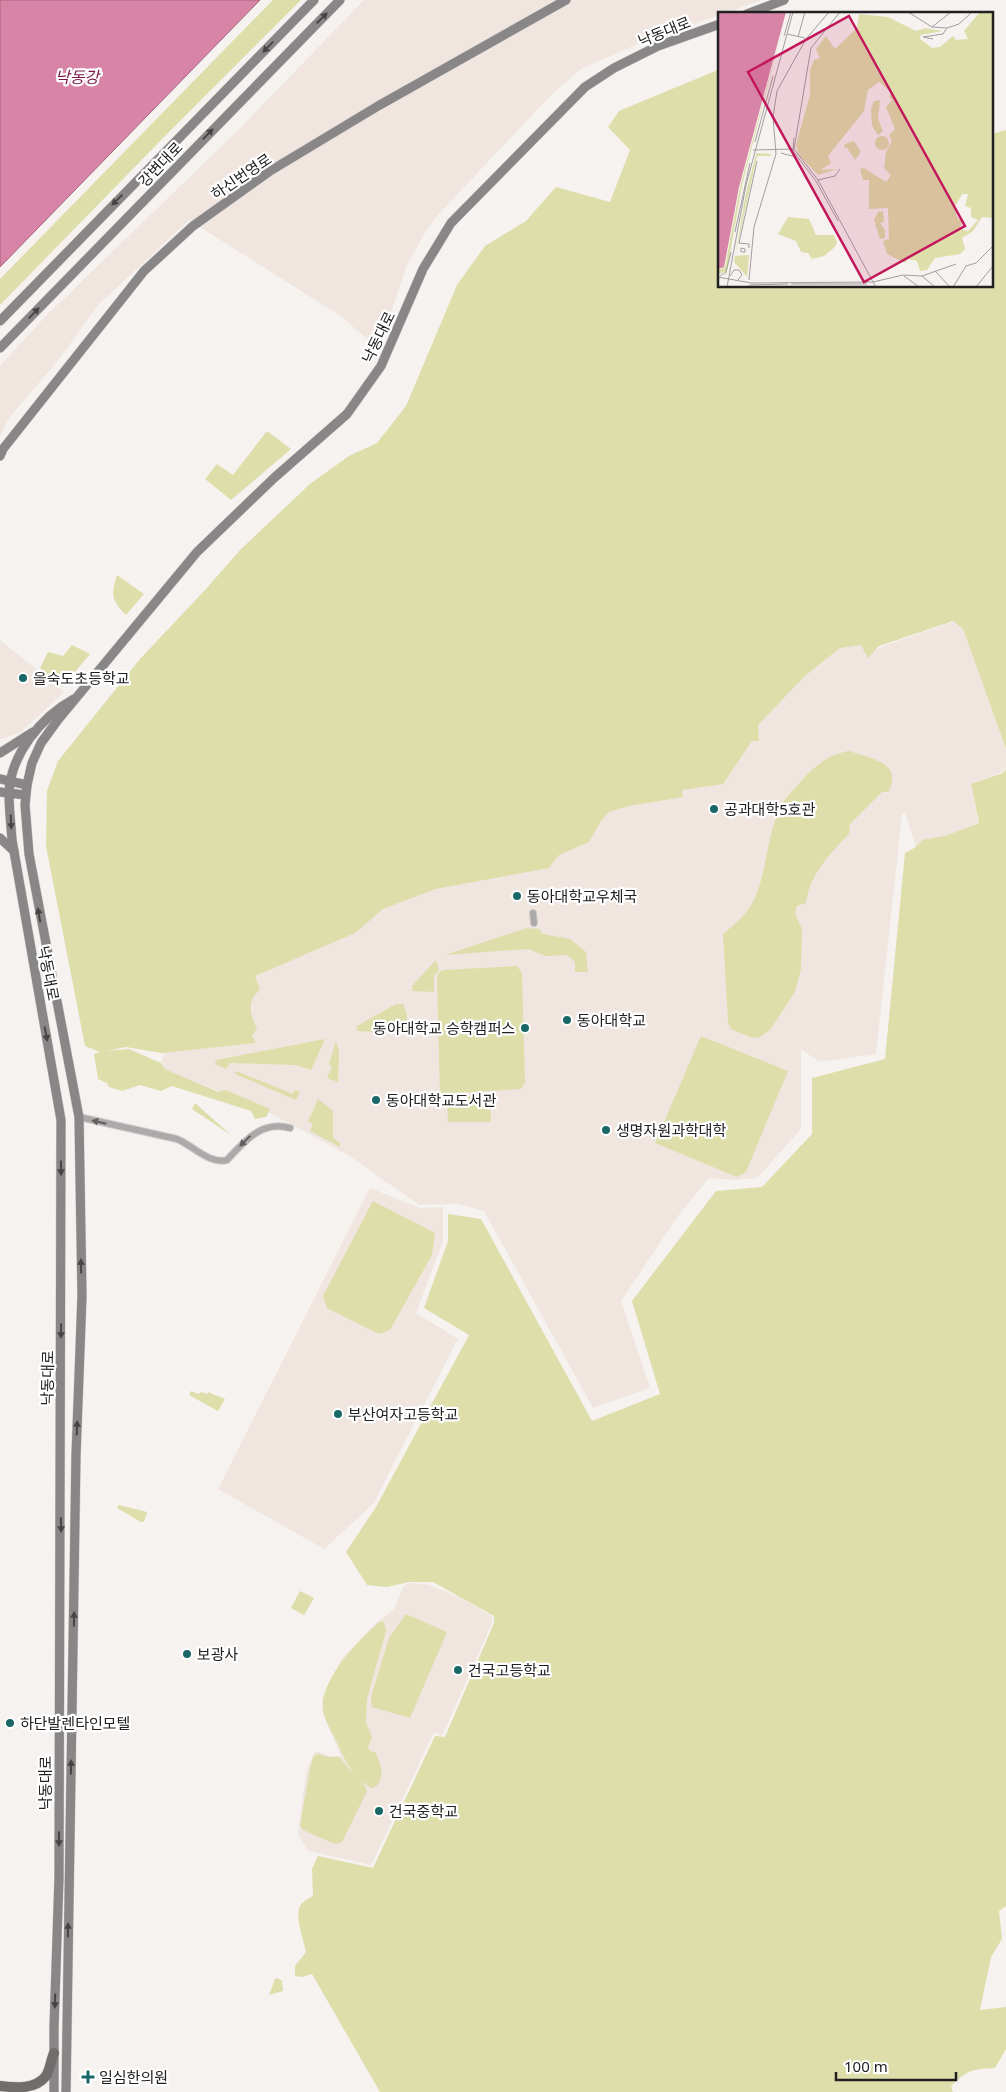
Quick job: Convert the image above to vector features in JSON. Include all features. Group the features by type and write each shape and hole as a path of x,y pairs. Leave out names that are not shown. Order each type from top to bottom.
{"main road":[{"path":"0,2087 25,2087 35,2084 46,2075 54,2053"},
{"path":"0,2087 5,2092"}],"street":[{"name":"강변대로","path":"0,321 314,0"},
{"name":"강변대로","path":"0,348 340,0"},
{"name":"하신번영로","path":"0,456 3,449 144,271 193,226 270,171 378,106 566,0"},
{"path":"752,12 784,0"},
{"name":"낙동대로","path":"66,2092 76,1477 82,1296 79,1117 29,854 25,796 32,763 41,743 197,552 274,478 347,414 380,366 424,269 451,223 585,87 614,68 658,46 718,25"},
{"name":"낙동대로","path":"54,2092 59,1878 61,1120 5,793 11,782 22,750 39,727 59,707 79,697"},
{"path":"0,753 39,727"},
{"path":"0,779 26,785"},
{"path":"5,793 25,796"},
{"path":"0,838 14,851"},
{"path":"532,912 534,923"},
{"path":"61,1120 79,1117 177,1139 207,1156 222,1161 227,1160 256,1131 272,1127 290,1128"},
{"path":"60,1476 76,1477"}],"shaded area":[{"path":"364,0 762,0 728,12 718,12 718,16 640,43 581,69 552,94 437,216 407,265 390,315 375,346 342,317 189,220 98,305 60,358 9,418 0,437 0,366 44,318 237,131"},
{"name":"동아대학교 승학캠퍼스","path":"953,622 963,629 1006,750 1006,768 1002,772 971,784 978,823 950,834 950,839 916,847 905,813 902,814 876,1054 819,1062 801,1049 801,1129 757,1178 736,1180 709,1178 678,1216 621,1301 650,1388 593,1408 484,1211 458,1204 419,1205 348,1155 268,1112 166,1070 161,1063 179,1008 757,723 805,673 840,646 862,642 868,655 883,646"},
{"name":"을숙도초등학교","path":"0,640 64,692 20,733 0,739"},
{"name":"부산여자고등학교","path":"370,1188 420,1208 443,1207 443,1242 416,1313 458,1339 373,1504 324,1549 218,1489"},
{"path":"409,1583 429,1585 459,1597 493,1617 491,1625 442,1736 434,1732 371,1865 308,1851 298,1835 306,1772 315,1751 330,1756 341,1756 322,1710 322,1699 341,1660 376,1623 394,1609 403,1587"}],"green space":[{"path":"273,0 301,0 0,305 0,279"},
{"path":"718,70 718,288 994,288 994,133 1006,130 1006,749 963,629 953,621 879,646 868,658 861,645 840,648 805,676 758,725 759,741 752,741 723,784 682,790 683,797 629,806 609,812 601,821 589,842 559,855 549,868 435,889 383,909 355,933 255,976 260,990 252,999 251,1004 253,1019 257,1029 252,1036 256,1043 161,1053 126,1047 106,1051 129,1049 161,1063 165,1069 218,1092 226,1090 270,1109 266,1117 255,1119 251,1111 172,1086 161,1091 140,1085 122,1091 109,1087 107,1083 98,1079 94,1054 100,1052 85,1046 46,846 47,791 58,761 140,659 240,550 310,484 349,456 377,443 406,406 457,285 485,246 526,221 556,187 610,202 630,150 608,127 619,111"},
{"path":"267,431 291,449 231,500 205,479 217,464 233,475"},
{"path":"117,575 144,594 126,615 117,605 114,597 113,592"},
{"path":"72,645 90,654 62,687 40,668 48,652 63,656"},
{"path":"849,751 882,763 892,774 892,782 888,792 882,792 849,825 850,831 848,835 834,849 816,874 806,903 797,906 795,913 802,929 801,969 795,992 770,1030 760,1037 752,1038 731,1029 728,1022 723,934 736,923 754,900 762,877 773,827 784,801 819,764 830,757"},
{"path":"1006,769 1006,1906 999,1911 1002,1939 991,1957 980,2010 1006,2007 1006,2049 995,2068 970,2071 951,2086 953,2092 380,2092 312,1974 302,1977 295,1976 295,1966 306,1952 298,1913 302,1903 313,1896 312,1869 318,1856 373,1868 435,1736 445,1737 494,1623 494,1616 433,1582 409,1582 387,1587 367,1585 346,1552 376,1507 469,1335 424,1308 448,1241 448,1214 481,1219 592,1421 660,1394 632,1301 716,1191 762,1187 812,1134 812,1078 885,1059 905,853 916,847 922,840 945,836 979,823 971,784 1003,773"},
{"path":"527,928 539,929 543,934 570,939 586,952 588,972 575,972 575,962 567,955 545,956 529,949 445,955"},
{"path":"436,960 439,970 434,976 434,992 412,991 412,986"},
{"path":"517,966 522,973 525,1082 521,1089 440,1094 438,973 443,970"},
{"path":"396,1004 403,1004 407,1014 407,1031 405,1033 356,1031 357,1026"},
{"path":"701,1036 788,1071 746,1172 737,1177 655,1143"},
{"path":"325,1039 311,1070 295,1065 230,1063 226,1069 215,1064 216,1060"},
{"path":"336,1041 339,1052 338,1082 327,1078 332,1066 329,1064"},
{"path":"236,1071 293,1094 295,1090 300,1092 296,1100 235,1074"},
{"path":"490,1095 491,1122 448,1122 447,1098"},
{"path":"318,1099 333,1111 333,1138 340,1143 340,1147 310,1131 313,1124 308,1121"},
{"path":"195,1103 231,1135 192,1109"},
{"path":"373,1201 435,1233 432,1255 390,1330 379,1334 327,1308 323,1296"},
{"path":"191,1391 198,1394 201,1392 207,1394 208,1392 225,1399 218,1411 189,1395"},
{"path":"119,1505 147,1512 144,1522 117,1508"},
{"path":"300,1591 314,1598 304,1615 291,1608"},
{"path":"406,1614 447,1632 410,1718 372,1707 371,1697 389,1638"},
{"path":"381,1621 384,1622 386,1631 367,1699 366,1723 372,1737 368,1747 370,1751 375,1752 381,1772 380,1782 372,1788 361,1781 348,1765 327,1723 323,1708 328,1684 343,1660 362,1638"},
{"path":"318,1754 328,1757 339,1757 365,1786 367,1791 342,1842 335,1844 303,1830 300,1825 311,1763 314,1756"},
{"path":"277,1978 282,1981 283,1991 269,1995 275,1979"}],"water":[{"name":"낙동강","path":"0,0 260,0 0,267"}],"place":[{"name":"을숙도초등학교","path":"23,678"},
{"name":"공과대학5호관","path":"714,809"},
{"name":"동아대학교우체국","path":"517,896"},
{"name":"동아대학교","path":"567,1020"},
{"name":"동아대학교 승학캠퍼스","path":"525,1028"},
{"name":"동아대학교도서관","path":"376,1100"},
{"name":"생명자원과학대학","path":"606,1130"},
{"name":"부산여자고등학교","path":"338,1414"},
{"name":"보광사","path":"187,1654"},
{"name":"건국고등학교","path":"458,1670"},
{"name":"하단발렌타인모텔","path":"10,1723"},
{"name":"건국중학교","path":"379,1811"},
{"name":"일심한의원","path":"88,2077"}]}
